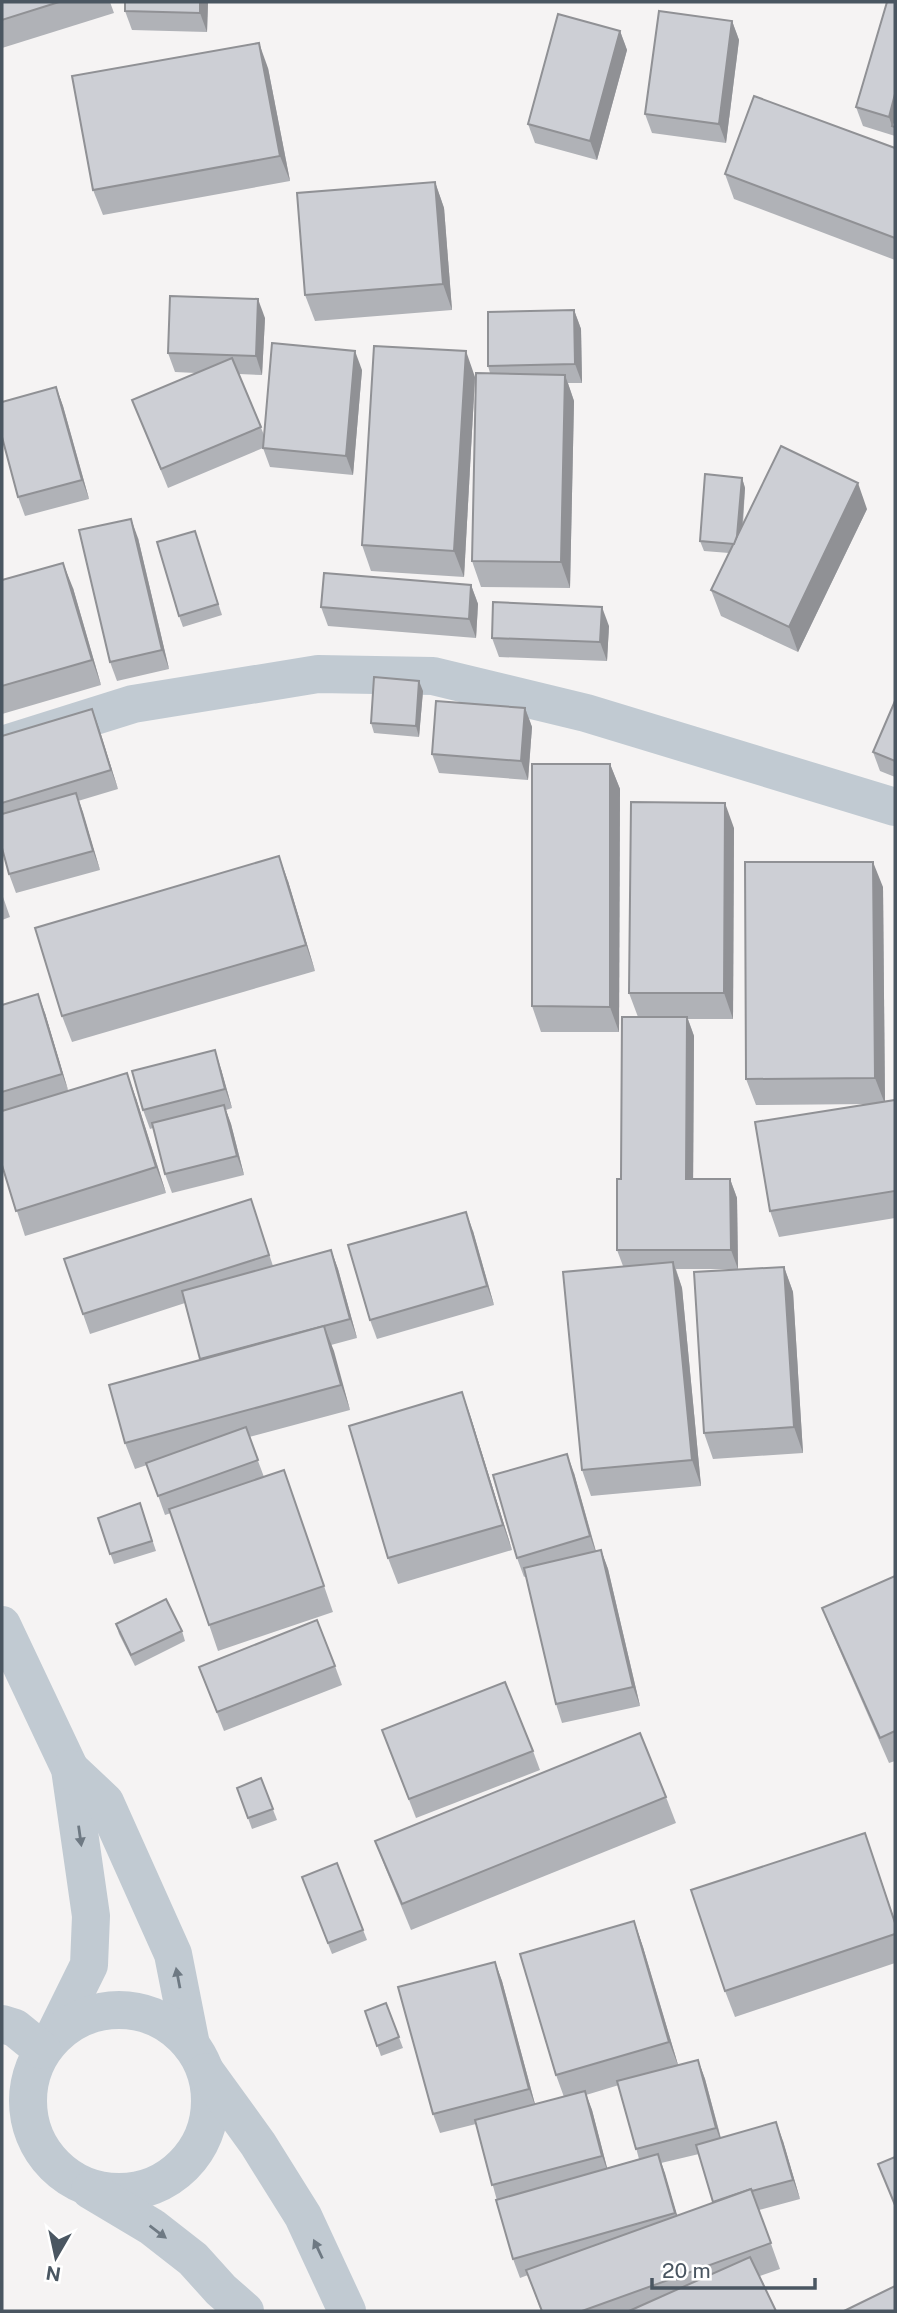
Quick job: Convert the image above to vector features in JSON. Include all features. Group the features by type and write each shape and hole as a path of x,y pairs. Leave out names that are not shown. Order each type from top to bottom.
{"street":[{"path":"2,745 133,704 291,678 318,674 433,676 586,713 895,807"},
{"path":"2,1625 70,1769 91,1916 89,1965 29,2079 28,2110 36,2140 67,2174 109,2192 139,2189 167,2177 191,2157 206,2131 211,2101 173,1954 105,1802 70,1769"},
{"path":"48,2043 79,2018 109,2010 140,2011 168,2024 198,2058 258,2144 303,2216 347,2311"},
{"path":"2,2024 48,2043"},
{"path":"2,2130 152,2227 193,2259 221,2290 245,2311"}],"building":[{"path":"2,2 59,2 2,20"},
{"path":"125,2 200,2 200,13 125,11"},
{"path":"887,2 895,2 895,94 889,117 856,107"},
{"path":"659,11 732,21 719,124 645,114"},
{"path":"558,14 620,31 590,141 528,124"},
{"path":"259,43 280,156 93,190 72,76"},
{"path":"754,96 895,148 895,238 725,174"},
{"path":"435,182 443,284 305,295 297,193"},
{"path":"170,296 258,299 256,356 168,353"},
{"path":"574,310 575,364 488,366 488,312"},
{"path":"272,343 355,351 346,456 263,448"},
{"path":"374,346 466,351 454,551 362,545"},
{"path":"232,358 261,427 161,469 132,400"},
{"path":"476,373 565,375 561,562 472,561"},
{"path":"56,387 82,480 18,497 2,437 2,402"},
{"path":"781,446 858,483 789,627 711,590"},
{"path":"705,474 742,478 734,544 700,541"},
{"path":"131,519 162,650 110,662 79,530"},
{"path":"195,531 218,604 179,616 157,542"},
{"path":"63,563 92,660 2,686 2,580"},
{"path":"324,573 471,585 469,619 321,607"},
{"path":"493,602 602,607 600,642 492,638"},
{"path":"374,677 419,681 416,726 371,723"},
{"path":"436,701 525,708 521,761 432,754"},
{"path":"895,701 895,761 873,752"},
{"path":"92,709 111,770 2,803 2,736"},
{"path":"532,764 610,764 610,1007 532,1006"},
{"path":"76,793 93,851 9,874 2,848 2,814"},
{"path":"631,802 725,803 724,993 629,993"},
{"path":"279,856 306,945 62,1016 35,928"},
{"path":"745,862 873,862 875,1078 746,1079"},
{"path":"38,994 62,1074 2,1092 2,1005"},
{"path":"622,1017 687,1017 686,1179 730,1179 731,1250 617,1250 617,1179 621,1179"},
{"path":"215,1050 225,1089 143,1110 132,1071"},
{"path":"127,1073 156,1167 16,1211 2,1165 2,1111"},
{"path":"895,1100 895,1191 770,1211 755,1122"},
{"path":"224,1105 237,1156 165,1174 152,1123"},
{"path":"251,1199 269,1255 83,1314 64,1259"},
{"path":"466,1212 487,1286 370,1320 348,1245"},
{"path":"331,1250 350,1319 200,1359 182,1291"},
{"path":"673,1262 692,1460 582,1470 563,1272"},
{"path":"784,1267 794,1427 704,1433 694,1272"},
{"path":"324,1326 341,1385 125,1443 109,1385"},
{"path":"462,1392 503,1525 388,1558 349,1426"},
{"path":"246,1427 258,1460 158,1496 146,1463"},
{"path":"567,1454 590,1536 517,1558 493,1475"},
{"path":"284,1470 324,1586 209,1625 169,1509"},
{"path":"140,1503 152,1541 110,1554 98,1518"},
{"path":"601,1550 633,1687 556,1704 524,1568"},
{"path":"895,1576 895,1731 880,1738 822,1608"},
{"path":"166,1599 182,1631 131,1655 116,1624"},
{"path":"317,1620 335,1666 217,1712 199,1667"},
{"path":"505,1682 533,1751 409,1799 382,1730"},
{"path":"640,1733 666,1797 402,1904 375,1841"},
{"path":"261,1778 273,1809 248,1818 237,1788"},
{"path":"865,1833 895,1923 895,1934 725,1991 691,1890"},
{"path":"337,1863 363,1930 328,1943 302,1877"},
{"path":"634,1921 669,2042 556,2075 520,1954"},
{"path":"495,1962 529,2089 433,2114 398,1987"},
{"path":"386,2003 399,2037 377,2046 365,2011"},
{"path":"698,2060 716,2128 636,2149 617,2081"},
{"path":"585,2091 602,2156 492,2185 475,2120"},
{"path":"776,2122 793,2180 752,2191 751,2189 713,2202 696,2145"},
{"path":"658,2154 675,2213 513,2259 496,2200"},
{"path":"895,2157 895,2205 878,2164"},
{"path":"751,2189 771,2243 582,2311 542,2311 526,2270"},
{"path":"750,2257 776,2311 629,2311"},
{"path":"895,2286 895,2311 844,2311"}]}
